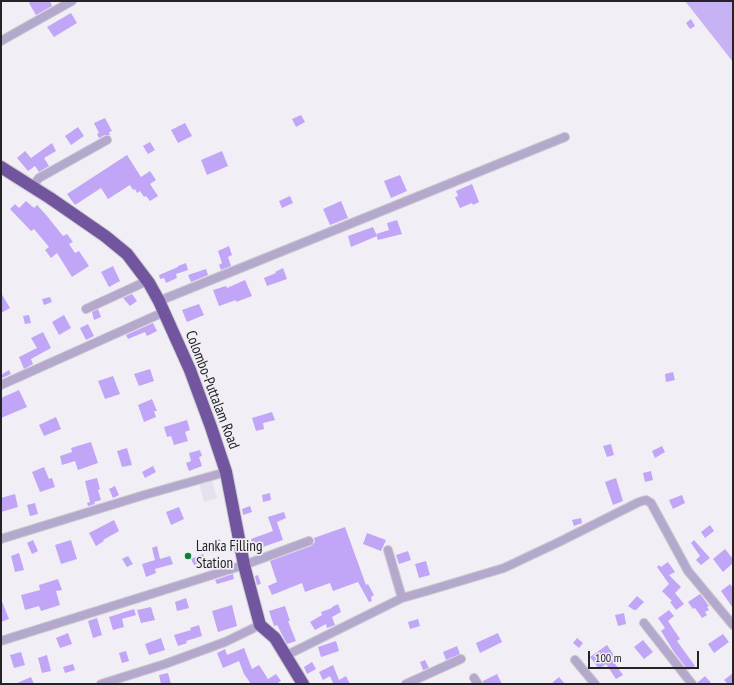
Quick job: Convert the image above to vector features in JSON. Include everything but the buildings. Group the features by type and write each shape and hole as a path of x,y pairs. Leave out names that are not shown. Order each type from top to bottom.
{"highway":[{"name":"Colombo-Puttalam Road","path":"1,167 105,236 127,254 147,281 162,306 190,370 226,472 244,565 260,625"},
{"path":"260,625 275,638 303,684"}],"street":[{"path":"1,41 72,1"},
{"path":"1,385 162,306 565,137"},
{"path":"32,187 39,178 107,140"},
{"path":"86,309 147,281"},
{"path":"1,539 144,495 226,472"},
{"path":"285,656 402,598 504,568 639,502 646,500 651,502 688,571 733,625"},
{"path":"1,641 244,565 309,541"},
{"path":"388,550 402,598"},
{"path":"644,623 692,684"},
{"path":"101,684 165,664 225,642 260,625"},
{"path":"406,684 461,659"},
{"path":"575,660 595,684"}],"shaded area":[{"path":"685,1 733,1 733,62"},
{"path":"212,480 217,498 204,502 199,483"}],"place":[{"name":"Lanka Filling Station","path":"188,556"}]}
